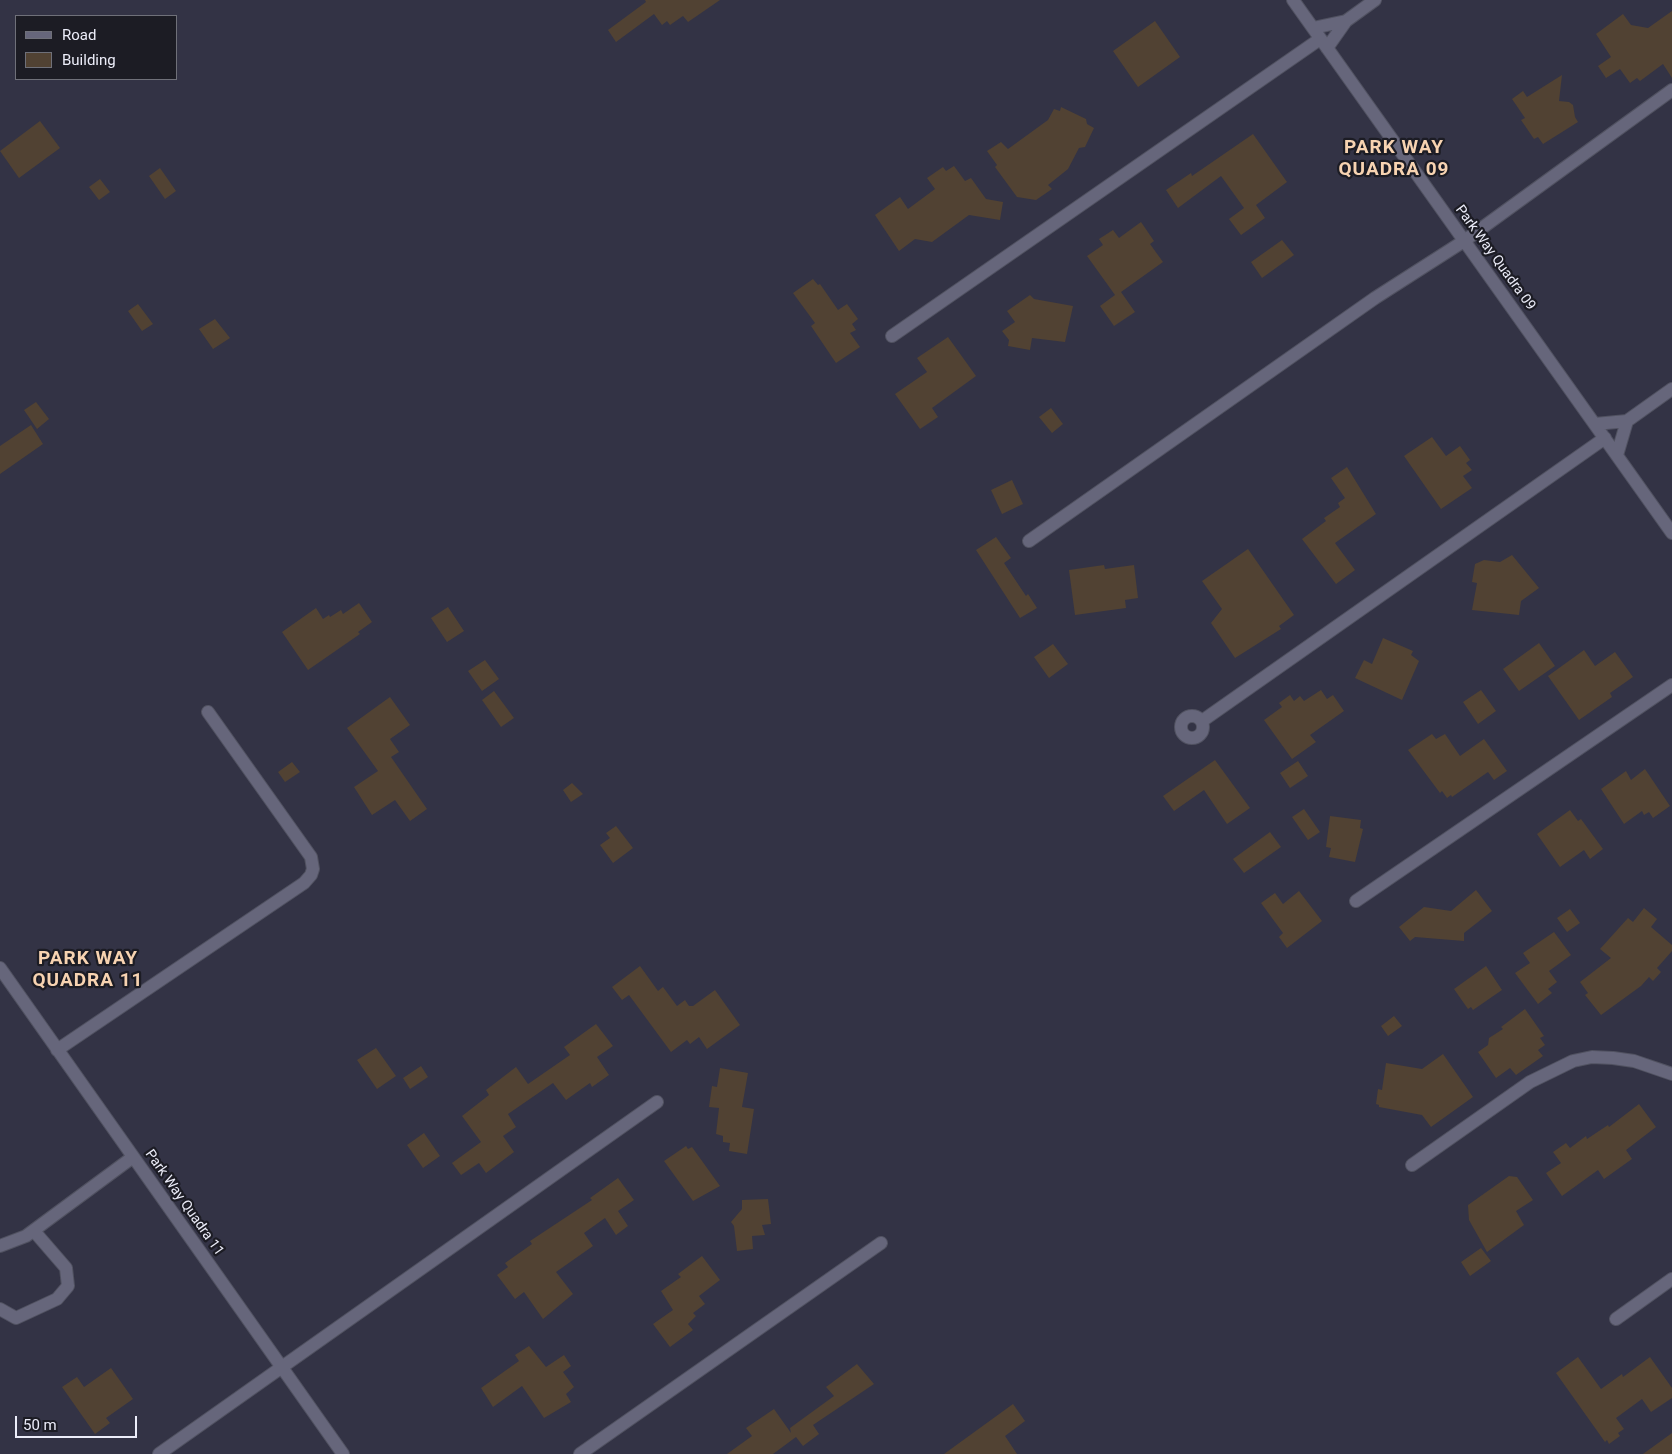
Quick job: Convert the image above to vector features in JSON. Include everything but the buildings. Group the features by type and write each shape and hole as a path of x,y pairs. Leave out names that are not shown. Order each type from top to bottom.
{"street":[{"name":"Park Way Quadra 09","path":"1293,0 1672,533"},
{"path":"892,336 1324,43 1346,21 1376,0"},
{"path":"1312,28 1346,21"},
{"path":"1029,540 1375,298 1464,241 1672,90"},
{"path":"1595,424 1627,421 1672,389"},
{"path":"1617,455 1627,421"},
{"path":"1202,721 1605,438"},
{"path":"1356,901 1672,685"},
{"path":"58,1050 304,883 311,875 313,870 311,857 208,712"},
{"name":"Park Way Quadra 11","path":"0,968 4,982 58,1050 344,1454"},
{"path":"1412,1165 1530,1082 1572,1061 1592,1056 1613,1058 1634,1061 1672,1074"},
{"path":"159,1454 657,1102"},
{"path":"0,1246 17,1241 34,1231 133,1157"},
{"path":"0,1309 16,1318 57,1300 68,1286 66,1268 34,1231"},
{"path":"580,1454 881,1243"},
{"path":"1616,1319 1672,1279"}],"district":[{"name":"PARK WAY QUADRA 09","path":"1394,159"},
{"name":"PARK WAY QUADRA 11","path":"88,970"}]}
